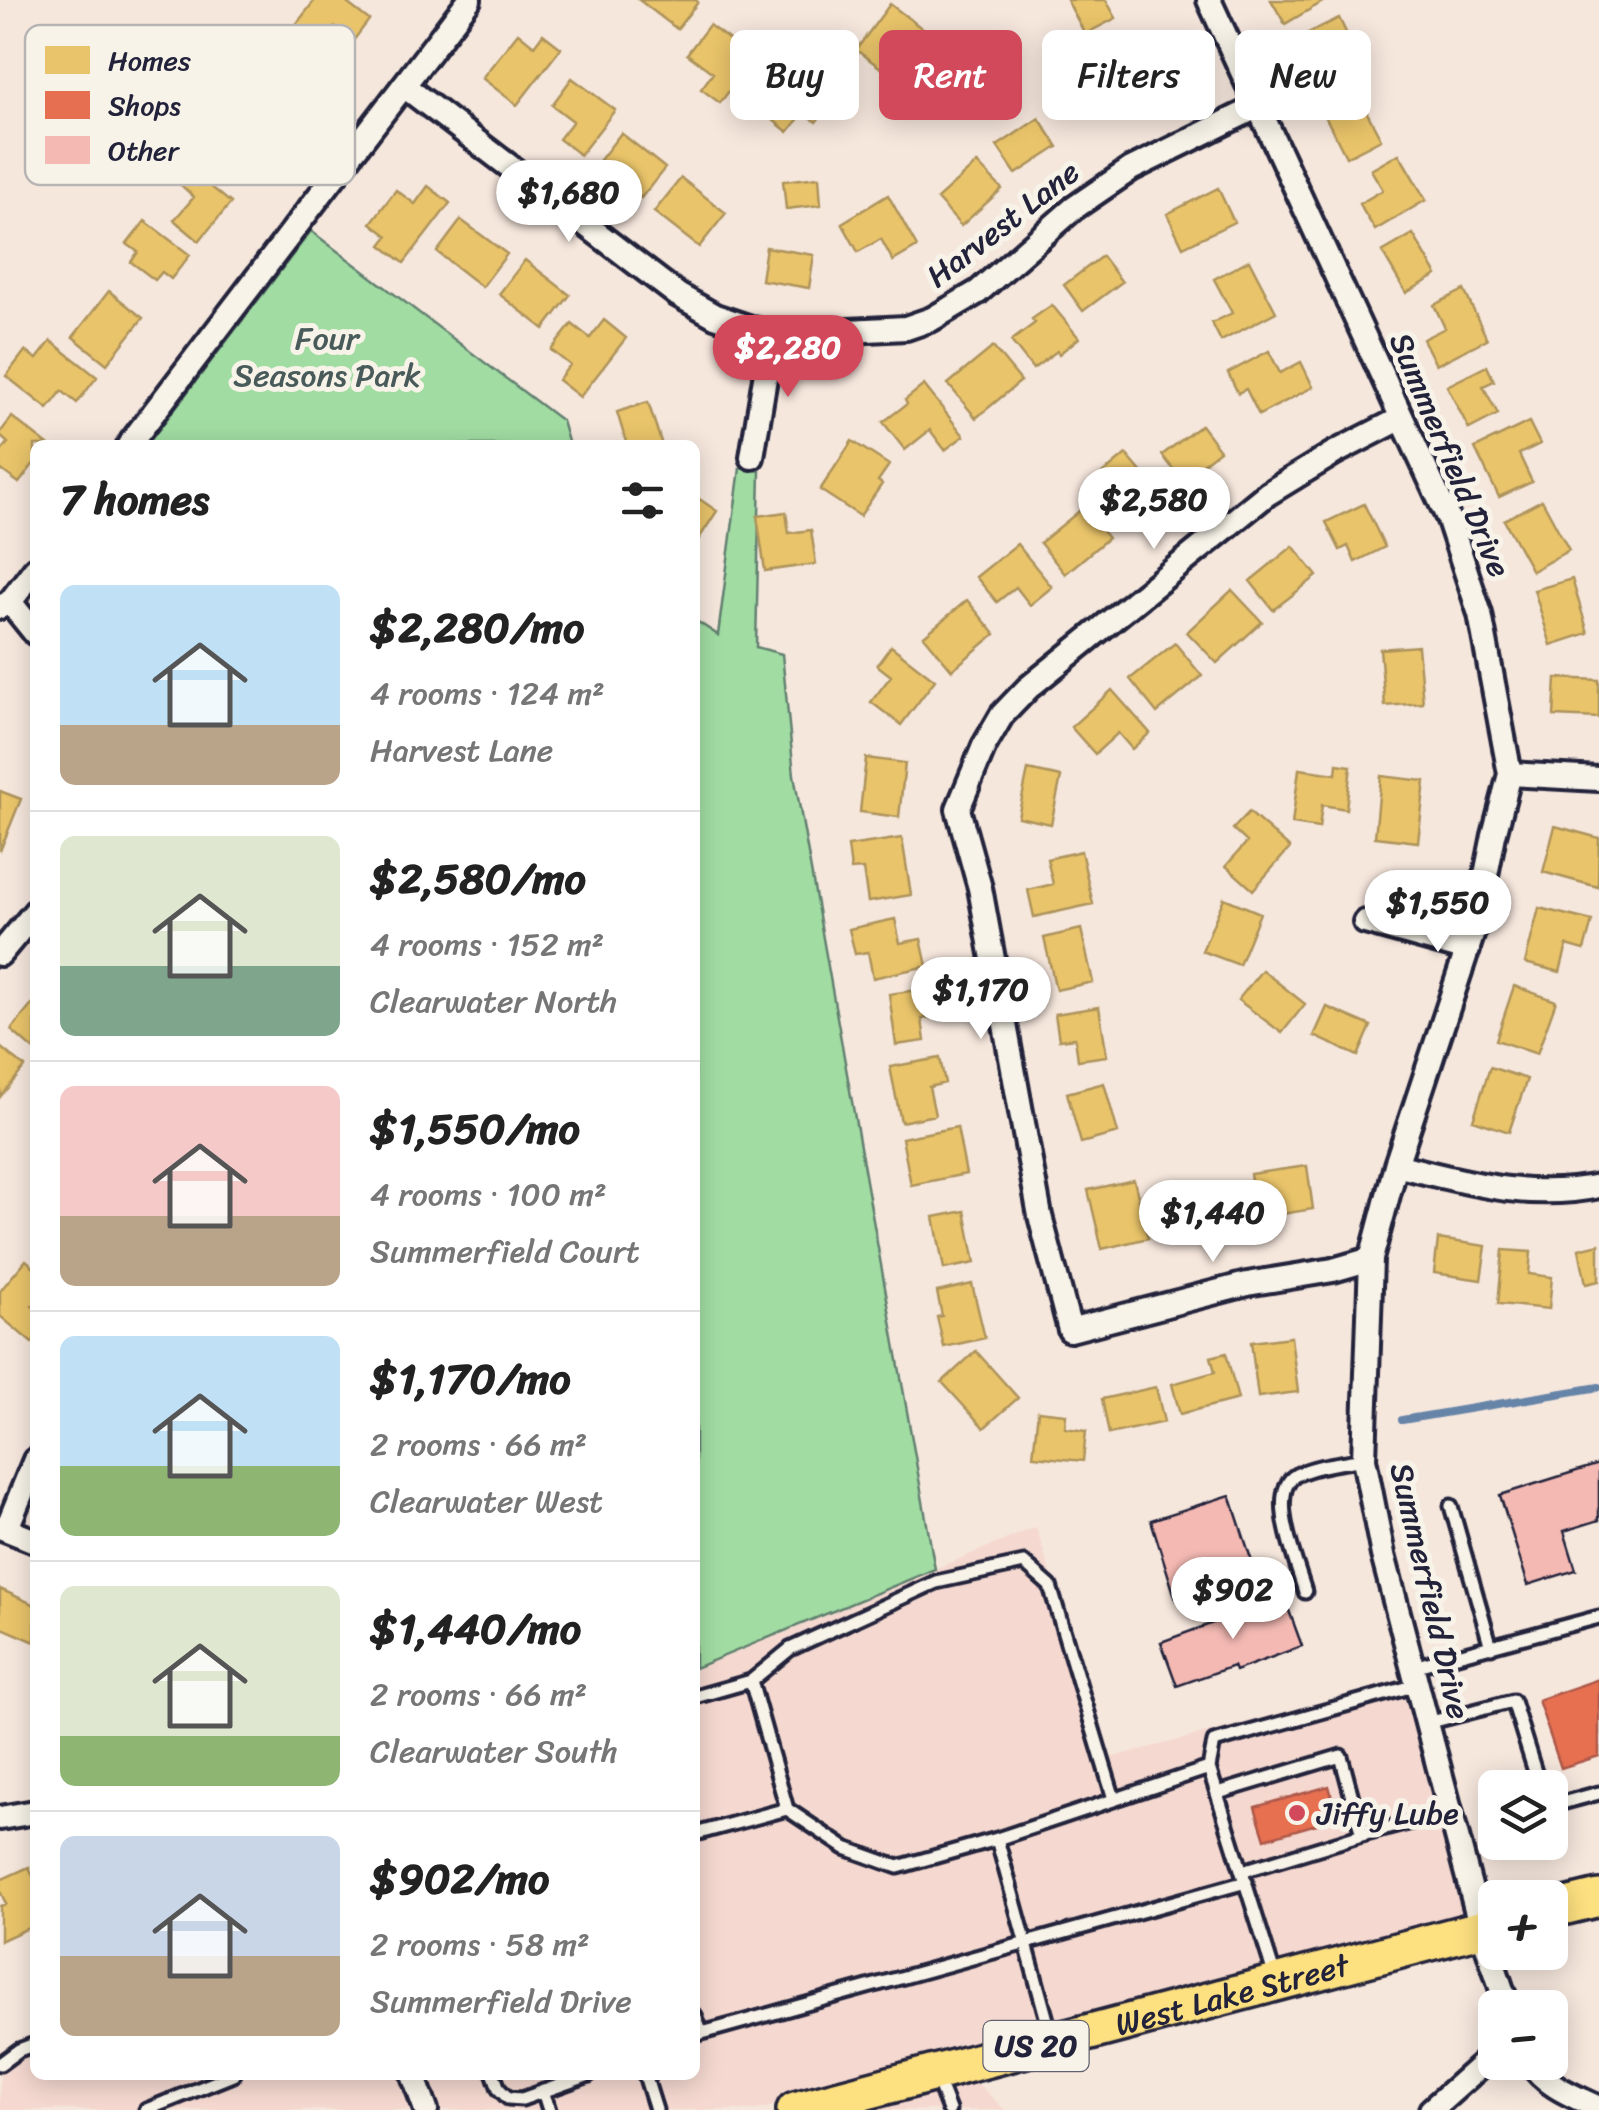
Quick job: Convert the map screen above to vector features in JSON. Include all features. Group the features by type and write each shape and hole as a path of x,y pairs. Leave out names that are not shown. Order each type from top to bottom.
{"main road":[{"path":"1568,1906 1599,1898"},
{"name":"West Lake Street","path":"795,2110 846,2104 934,2073 1478,1930"}],"street":[{"path":"355,150 469,0"},
{"name":"Summerfield Drive","path":"1209,0 1235,56"},
{"path":"404,86 678,294 715,316 772,335 752,457"},
{"name":"Harvest Lane","path":"772,335 906,328 932,318 978,292 1074,208 1131,169 1235,117"},
{"name":"Summerfield Drive","path":"1264,120 1449,520 1480,614 1510,774 1478,920 1396,1165 1371,1259 1364,1459 1383,1554 1450,1812 1478,1897"},
{"path":"133,440 328,185"},
{"path":"1371,1259 1333,1270 1247,1284 1070,1330 1040,1216 980,888 958,809 978,759 1002,715 1028,688 1267,494 1402,418"},
{"path":"30,574 5,604 30,628"},
{"path":"1510,774 1599,779"},
{"path":"0,954 30,918"},
{"path":"1365,922 1468,950"},
{"path":"1396,1165 1478,1185 1522,1191 1569,1192 1599,1186"},
{"path":"30,1471 3,1528 30,1539"},
{"path":"0,1818 30,1813"},
{"path":"1431,2110 1478,2068"},
{"path":"416,2080 426,2110"},
{"path":"1547,2080 1573,2098 1599,2108"}],"lane":[{"path":"1305,1592 1281,1507 1284,1490 1297,1475 1364,1459"},
{"path":"1451,1506 1490,1647"},
{"path":"700,1696 751,1681 790,1649 936,1582 1024,1563 1050,1586 1114,1799"},
{"path":"1277,1982 1209,1768 1214,1742 1415,1676 1490,1647 1599,1617"},
{"path":"751,1681 787,1809 845,1848 898,1867 997,1839 1209,1768"},
{"path":"1427,1723 1513,1701 1534,1770"},
{"path":"1218,1793 1341,1756 1362,1835"},
{"path":"1568,1801 1599,1793"},
{"path":"700,1833 787,1809"},
{"path":"700,2033 1026,1942 1244,1876 1362,1835 1450,1812"},
{"path":"997,1839 1053,2042"},
{"path":"0,2064 30,2046"},
{"path":"934,2073 949,2110"},
{"path":"148,2110 220,2080"},
{"path":"495,2080 498,2089 508,2098 522,2099 575,2080"},
{"path":"647,2080 656,2110"},
{"path":"542,2091 549,2110"}],"shaded area":[{"path":"1036,1527 1109,1758 1407,1681 1471,1923 758,2110 437,2110 427,2080 700,2080 700,1666"},
{"path":"30,2037 30,2080 407,2080 417,2110 0,2110 0,2050"},
{"path":"968,2074 1005,2110 831,2110"}],"green space":[{"name":"Four Seasons Park","path":"311,231 562,421 568,440 151,440"},
{"path":"740,468 760,471 756,647 782,654 794,775 935,1569 700,1666 700,623 718,635"}],"building: Homes":[{"path":"315,0 343,0 369,20 355,38 355,25 296,25"},
{"path":"639,0 696,0 698,2 677,29"},
{"path":"1067,0 1106,0 1116,18 1093,30 1083,30"},
{"path":"1271,0 1326,0 1285,24"},
{"path":"890,4 924,30 879,30 879,67 859,52 859,46"},
{"path":"1339,18 1345,30 1314,30"},
{"path":"709,25 730,40 730,90 720,103 701,89 713,73 687,54"},
{"path":"518,33 534,46 543,34 561,48 517,105 482,78"},
{"path":"572,78 615,110 580,155 559,139 573,121 552,105"},
{"path":"1039,118 1058,147 1016,174 997,146"},
{"path":"773,120 798,120 788,132"},
{"path":"1327,120 1371,120 1381,139 1346,157"},
{"path":"621,133 665,168 641,198 597,164"},
{"path":"1399,154 1426,200 1375,230 1359,204 1383,190 1371,170"},
{"path":"977,163 1002,189 961,226 937,199"},
{"path":"819,177 821,205 786,209 783,181"},
{"path":"681,178 726,213 699,247 654,212"},
{"path":"181,185 209,185 231,203 199,241 174,220 194,197"},
{"path":"428,186 450,203 404,263 381,245 388,236 371,223 396,190 415,204"},
{"path":"1218,188 1234,222 1183,247 1167,214"},
{"path":"888,195 917,247 893,261 881,239 858,252 842,223"},
{"path":"461,220 507,254 482,287 437,252"},
{"path":"145,221 190,255 171,279 162,272 155,280 131,262 138,252 127,244"},
{"path":"1413,234 1437,275 1406,293 1382,252"},
{"path":"766,247 814,255 809,288 761,280"},
{"path":"1102,256 1122,282 1083,311 1064,285"},
{"path":"525,260 570,295 544,329 499,294"},
{"path":"1249,260 1276,312 1221,341 1212,323 1232,313 1214,279"},
{"path":"1464,290 1487,339 1436,365 1423,339 1445,328 1434,305"},
{"path":"109,291 143,318 107,364 73,337"},
{"path":"1052,305 1079,338 1033,369 1011,341"},
{"path":"604,320 626,338 580,397 558,380 570,365 551,350 572,324 590,338"},
{"path":"51,341 97,377 77,403 62,391 48,409 6,376 25,351 37,359"},
{"path":"993,347 1021,381 976,418 948,384"},
{"path":"1269,351 1280,373 1301,362 1313,387 1259,415 1246,389 1238,393 1228,373"},
{"path":"1487,366 1494,381 1483,386 1498,414 1469,429 1447,386"},
{"path":"924,385 964,436 945,450 930,430 905,450 883,422"},
{"path":"648,402 660,440 625,440 617,412"},
{"path":"12,417 42,440 30,440 30,469 19,483 0,469 0,453 8,443 0,433"},
{"path":"1529,422 1540,444 1519,454 1532,482 1499,497 1475,448"},
{"path":"1201,425 1220,450 1182,480 1162,455"},
{"path":"852,441 889,465 878,481 882,484 860,516 820,490"},
{"path":"1126,454 1148,480 1129,495 1145,513 1123,531 1087,487"},
{"path":"700,499 717,511 700,537"},
{"path":"1542,500 1569,550 1532,571 1504,520"},
{"path":"1364,504 1385,547 1355,562 1348,546 1340,550 1326,522"},
{"path":"1083,508 1108,538 1065,574 1040,543"},
{"path":"786,512 789,533 811,530 816,564 765,571 757,516"},
{"path":"1017,544 1052,587 1030,605 1016,587 997,602 976,577"},
{"path":"1293,546 1317,576 1273,610 1250,581"},
{"path":"1572,579 1588,633 1551,645 1534,590"},
{"path":"1232,590 1262,622 1217,663 1187,632"},
{"path":"967,600 995,634 952,670 924,636"},
{"path":"1175,643 1202,676 1157,713 1130,679"},
{"path":"891,646 935,680 901,725 871,702 891,676 877,665"},
{"path":"1418,646 1423,703 1385,706 1380,649"},
{"path":"1556,678 1599,680 1599,718 1554,716"},
{"path":"1112,690 1150,733 1132,749 1118,733 1095,754 1071,727"},
{"path":"866,758 905,763 899,817 860,812"},
{"path":"1337,764 1351,766 1346,809 1322,805 1319,828 1292,824 1299,769 1336,774"},
{"path":"1028,770 1061,777 1051,824 1018,817"},
{"path":"1381,776 1425,781 1418,842 1375,837"},
{"path":"0,791 21,799 0,851"},
{"path":"1249,812 1290,848 1253,890 1226,866 1247,842 1233,829"},
{"path":"1555,826 1599,838 1598,887 1543,872"},
{"path":"902,838 911,895 868,902 863,869 851,870 848,846"},
{"path":"1081,851 1093,904 1034,917 1028,890 1053,884 1047,859"},
{"path":"1224,898 1260,913 1239,965 1202,951"},
{"path":"1539,908 1592,921 1584,950 1567,945 1560,972 1525,963"},
{"path":"895,919 900,943 921,939 927,966 873,978 868,952 855,954 849,929"},
{"path":"1081,929 1093,982 1056,990 1044,938"},
{"path":"1262,970 1305,1004 1282,1033 1238,1000"},
{"path":"1514,986 1556,1001 1537,1054 1496,1040"},
{"path":"931,988 935,1017 922,1019 925,1041 896,1045 889,994"},
{"path":"30,1007 30,1047 11,1030"},
{"path":"1099,1007 1107,1056 1078,1060 1075,1038 1059,1040 1055,1014"},
{"path":"1327,1007 1371,1026 1358,1056 1314,1036"},
{"path":"0,1047 25,1067 0,1097"},
{"path":"940,1058 945,1083 929,1087 935,1115 901,1122 890,1067"},
{"path":"1490,1067 1527,1079 1509,1132 1473,1120"},
{"path":"1104,1083 1118,1133 1081,1143 1067,1093"},
{"path":"957,1127 966,1174 911,1185 902,1138"},
{"path":"1307,1166 1313,1209 1257,1218 1250,1174"},
{"path":"1134,1180 1148,1238 1102,1249 1088,1190"},
{"path":"1223,1185 1237,1222 1183,1242 1169,1205"},
{"path":"965,1211 975,1263 944,1269 934,1217"},
{"path":"1438,1239 1486,1246 1481,1280 1434,1273"},
{"path":"1599,1244 1599,1281 1586,1284 1579,1249"},
{"path":"1503,1250 1531,1252 1529,1274 1552,1277 1549,1309 1498,1304"},
{"path":"26,1260 30,1264 30,1341 0,1316 0,1291"},
{"path":"972,1284 985,1338 944,1347 937,1317 942,1316 937,1292"},
{"path":"1291,1337 1298,1392 1258,1397 1251,1342"},
{"path":"976,1351 1018,1398 984,1428 942,1382"},
{"path":"1226,1353 1238,1399 1180,1414 1172,1384 1215,1372 1211,1357"},
{"path":"1156,1387 1164,1422 1109,1434 1102,1399"},
{"path":"1038,1411 1066,1414 1065,1428 1086,1431 1083,1461 1033,1456"},
{"path":"0,1589 30,1603 30,1640 0,1627"},
{"path":"30,1869 30,1927 0,1941 0,1906 6,1904 0,1880"}],"building: Shops":[{"path":"1599,1679 1599,1756 1561,1768 1538,1700"},
{"name":"Jiffy Lube","path":"1329,1786 1338,1818 1265,1839 1255,1807"}],"building: Other":[{"path":"1599,1464 1599,1520 1564,1531 1576,1570 1528,1585 1500,1495"},
{"path":"1230,1495 1256,1574 1176,1600 1151,1520"},
{"path":"1284,1597 1302,1646 1235,1671 1233,1666 1177,1686 1161,1642"}],"waterway":[{"path":"1402,1420 1599,1387"}],"place":[{"name":"Jiffy Lube","path":"1297,1813"}]}
